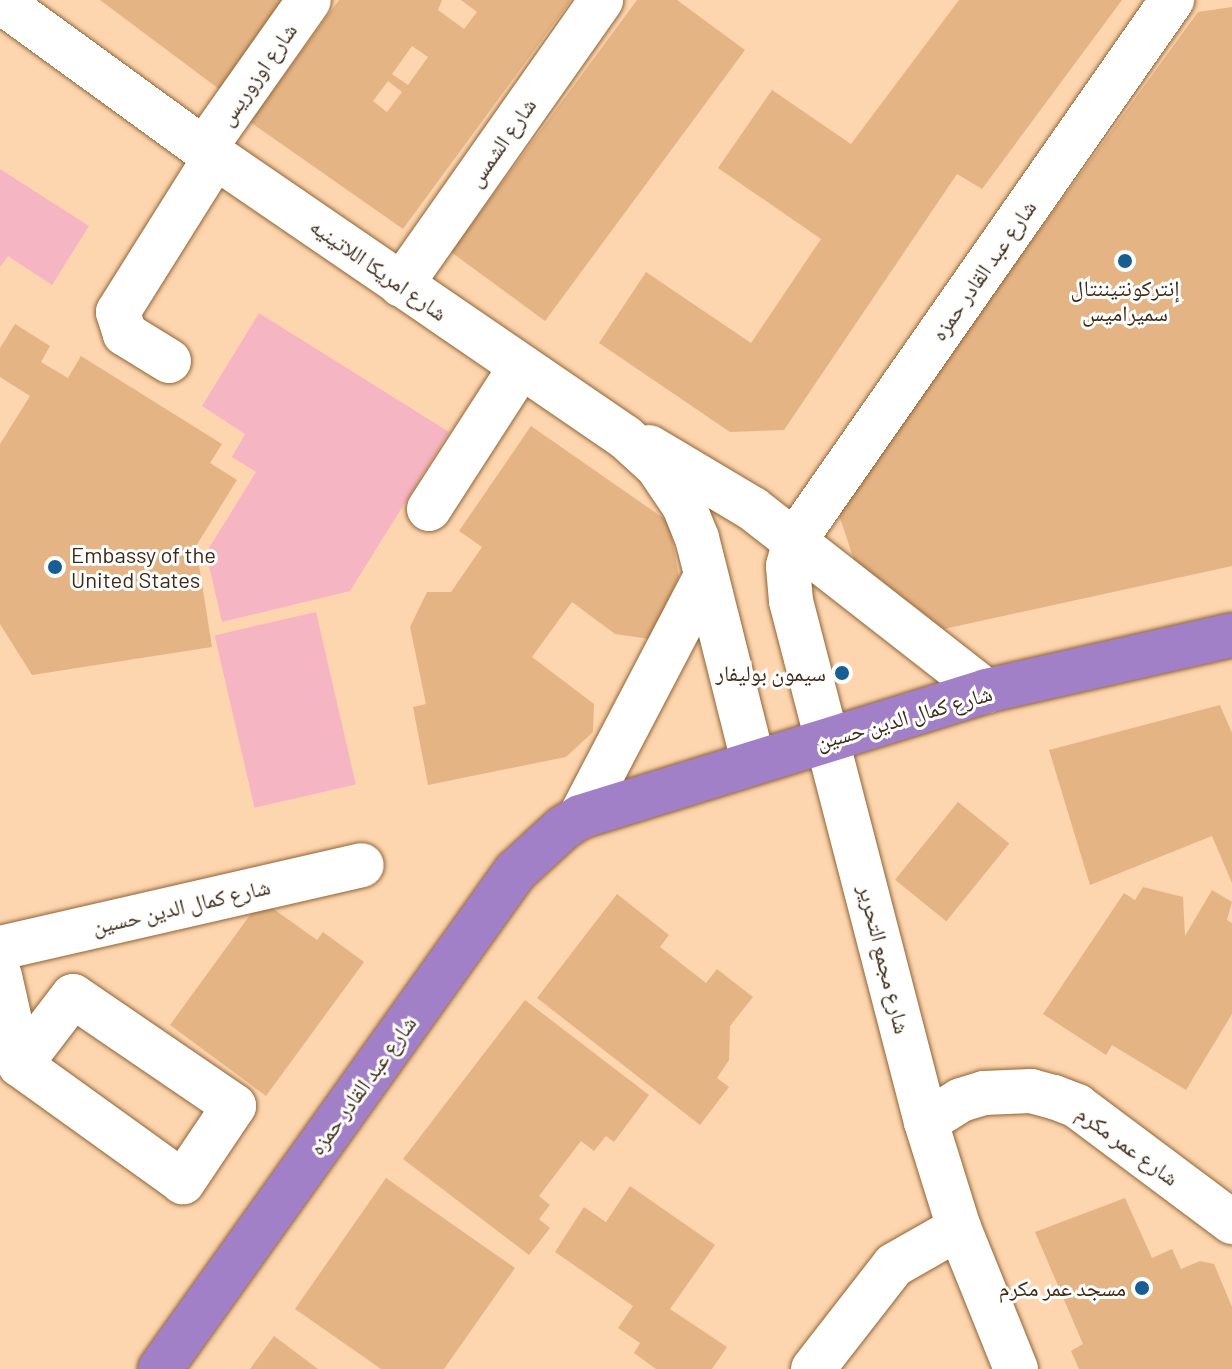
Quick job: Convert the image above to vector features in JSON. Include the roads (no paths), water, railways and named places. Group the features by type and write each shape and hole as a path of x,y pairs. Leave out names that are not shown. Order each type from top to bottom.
{"highway":[{"name":"شارع كمال الدين حسين","path":"580,817 986,691 1232,635"},
{"name":"شارع عبد القادر حمزه","path":"160,1369 515,872 580,817"}],"street":[{"name":"شارع اوزوريس","path":"169,361 125,334 118,312 210,152 309,0"},
{"name":"شارع الشمس","path":"401,285 600,0"},
{"name":"شارع عبد القادر حمزه","path":"795,540 1172,0"},
{"name":"شارع امريكا اللاتينيه","path":"0,1 210,152 520,368 625,437 657,466 684,506 753,761"},
{"path":"429,509 520,368"},
{"path":"625,437 710,481 795,540 986,691"},
{"name":"شارع مجمع التحرير","path":"795,540 788,566 791,601 830,738 926,1122 959,1228 1016,1369"},
{"path":"580,817 705,578"},
{"name":"شارع كمال الدين حسين","path":"0,948 362,865"},
{"path":"0,976 20,1065 183,1182 234,1106 73,996 20,1065"},
{"name":"شارع عمر مكرم","path":"926,1122 961,1100 984,1093 1031,1091 1054,1097 1077,1106 1232,1222"},
{"path":"813,1369 894,1265 959,1228"}],"place":[{"name":"إنتركونتيننتال سميراميس","path":"1125,261"},
{"name":"Embassy of the United States","path":"55,567"},
{"name":"سيمون بوليفار","path":"842,673"},
{"name":"مسجد عمر مكرم","path":"1142,1288"}]}
